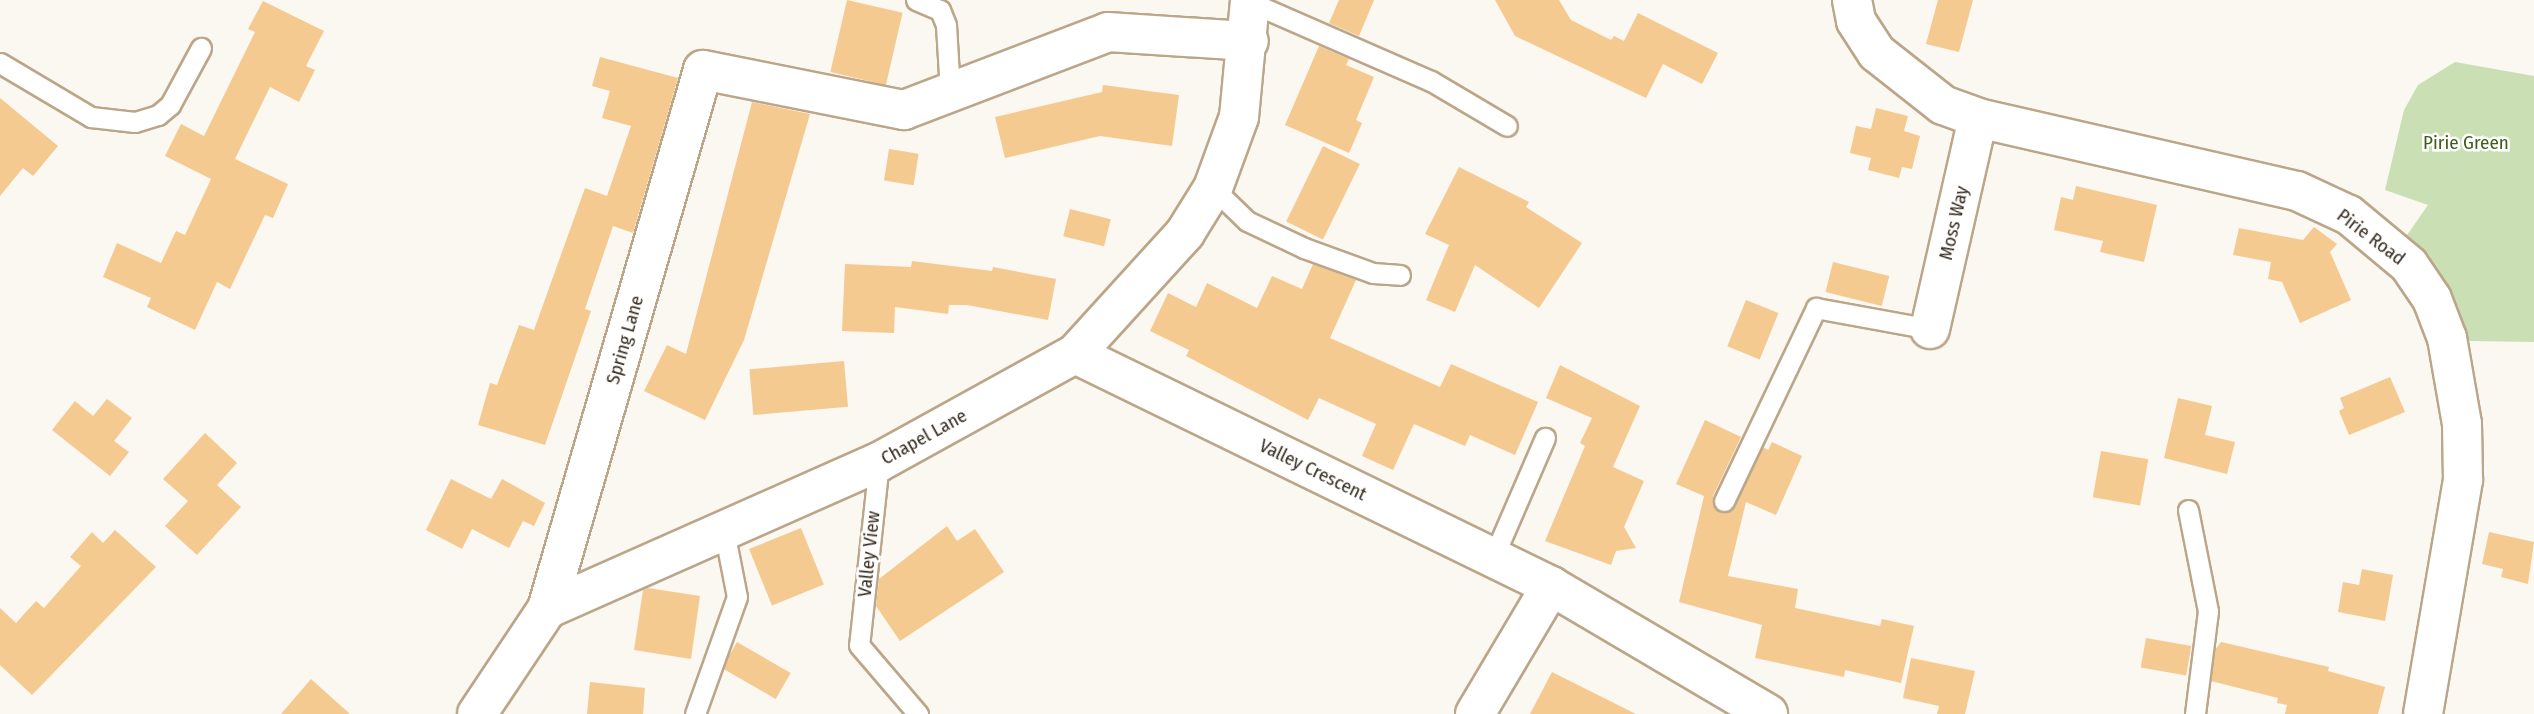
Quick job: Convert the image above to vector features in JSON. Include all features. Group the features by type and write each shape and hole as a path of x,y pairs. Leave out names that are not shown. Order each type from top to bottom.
{"street":[{"name":"Pirie Road","path":"1852,0 1856,22 1877,53 1943,105 1978,118 2297,191 2348,215 2409,265 2432,299 2447,338 2462,424 2463,480 2423,714"},
{"name":"Chapel Lane","path":"547,609 879,462 1075,354 1185,233 1213,188 1239,117 1249,41 1250,1"},
{"path":"950,92 1108,32 1249,41"},
{"name":"Spring Lane","path":"547,609 703,70 904,110 950,92"},
{"name":"Moss Way","path":"1930,328 1978,118"},
{"name":"Valley Crescent","path":"1075,354 1551,586 1768,714"},
{"path":"1475,714 1551,586"},
{"path":"477,714 547,609"}],"lane":[{"path":"916,0 940,10 943,18 950,92"},
{"path":"1250,1 1431,81 1507,126"},
{"path":"0,63 91,117 135,122 158,115 170,104 201,48"},
{"path":"1213,188 1247,221 1304,248 1374,272 1400,275"},
{"path":"1724,501 1816,308 1930,328"},
{"path":"1493,558 1545,438"},
{"name":"Valley View","path":"879,462 859,645 918,714"},
{"path":"2188,510 2208,611 2195,714"},
{"path":"695,714 737,597 724,531"}],"green space":[{"name":"Pirie Green","path":"2455,62 2534,76 2534,342 2469,341 2449,294 2405,238 2428,205 2385,190 2404,110 2418,85"}],"building":[{"path":"847,0 903,13 886,85 830,72"},
{"path":"1339,0 1374,0 1359,36 1329,23"},
{"path":"1495,0 1559,0 1571,20 1611,40 1614,36 1624,41 1638,13 1718,53 1702,84 1663,64 1646,98 1515,36"},
{"path":"1938,0 1973,0 1959,52 1926,44"},
{"path":"263,1 324,31 306,66 315,70 299,102 270,87 235,159 288,184 273,218 265,215 230,289 217,282 195,330 147,307 151,298 103,277 117,243 161,263 176,231 185,235 211,179 165,156 181,124 204,136 255,32 248,29"},
{"path":"1319,46 1349,59 1346,65 1374,77 1356,120 1362,123 1349,153 1285,125"},
{"path":"600,57 678,78 633,233 613,226 585,309 591,311 545,445 478,425 490,383 497,385 519,325 534,330 585,188 607,196 631,126 602,118 610,91 592,86"},
{"path":"1103,85 1179,95 1172,146 1100,136 1005,158 995,117 1102,92"},
{"path":"0,98 58,146 33,176 23,168 0,196"},
{"path":"752,102 810,114 744,340 705,420 644,391 667,345 686,354"},
{"path":"1876,108 1908,116 1904,131 1920,136 1912,169 1902,167 1899,178 1868,170 1871,158 1850,153 1856,126 1871,129"},
{"path":"1323,146 1360,164 1323,239 1286,221"},
{"path":"889,149 919,154 914,185 884,181"},
{"path":"1459,167 1529,202 1526,207 1582,243 1539,308 1475,265 1455,312 1426,300 1449,245 1425,234"},
{"path":"2076,186 2157,205 2144,262 2100,252 2103,241 2054,230 2061,197 2073,200"},
{"path":"1070,209 1111,219 1104,246 1063,236"},
{"path":"2314,227 2337,244 2330,252 2351,300 2300,323 2282,282 2268,279 2271,262 2233,255 2239,228 2303,240"},
{"path":"912,261 992,271 993,267 1056,279 1048,320 967,305 949,305 948,314 895,307 894,333 842,331 845,264 911,267"},
{"path":"1833,262 1889,276 1882,306 1826,292"},
{"path":"1313,264 1356,280 1330,338 1440,387 1451,364 1538,402 1515,455 1470,435 1465,446 1414,424 1393,470 1362,456 1376,424 1319,398 1308,420 1186,356 1189,350 1150,331 1168,293 1196,307 1207,283 1257,308 1272,276 1302,289"},
{"path":"1746,300 1778,313 1760,359 1727,346"},
{"path":"844,361 848,407 753,415 749,369"},
{"path":"1560,365 1640,406 1613,467 1644,481 1624,527 1636,548 1616,551 1611,565 1545,541 1585,446 1580,443 1592,418 1546,398"},
{"path":"2390,377 2405,412 2349,435 2339,411 2344,408 2340,398"},
{"path":"2178,398 2212,406 2205,435 2235,442 2227,474 2164,458"},
{"path":"107,399 132,418 114,441 129,452 110,476 52,430 75,401 93,416"},
{"path":"1705,420 1741,437 1713,496 1719,512 1735,507 1763,447 1768,450 1772,442 1802,456 1776,515 1746,502 1728,576 1798,589 1795,608 1880,626 1882,619 1914,626 1901,683 1845,670 1844,677 1755,658 1762,625 1679,602 1704,496 1676,484"},
{"path":"205,433 237,463 217,485 241,507 197,555 165,526 188,501 163,479"},
{"path":"2101,451 2148,459 2140,506 2093,497"},
{"path":"451,479 491,499 502,479 545,503 534,526 523,521 509,548 472,529 462,549 426,530"},
{"path":"947,526 957,541 975,529 1004,572 900,641 876,606 879,579"},
{"path":"801,528 824,585 772,606 749,549"},
{"path":"115,530 156,567 32,695 0,665 0,608 16,623 36,601 44,608 81,566 70,557 92,532 103,543"},
{"path":"2489,532 2534,542 2528,584 2501,577 2503,569 2482,564"},
{"path":"2362,569 2393,575 2385,621 2338,612 2343,582 2359,585"},
{"path":"648,588 700,596 691,659 634,650 643,590"},
{"path":"2146,638 2191,646 2186,676 2141,668"},
{"path":"737,642 791,673 776,699 722,668"},
{"path":"2221,642 2329,667 2328,671 2385,687 2378,714 2285,714 2287,705 2277,703 2278,698 2211,681 2215,650"},
{"path":"1911,658 1975,671 1965,714 1937,714 1939,706 1903,698"},
{"path":"1552,672 1636,714 1530,714"},
{"path":"311,679 350,714 281,714"},
{"path":"590,682 645,688 643,714 587,714"}]}
